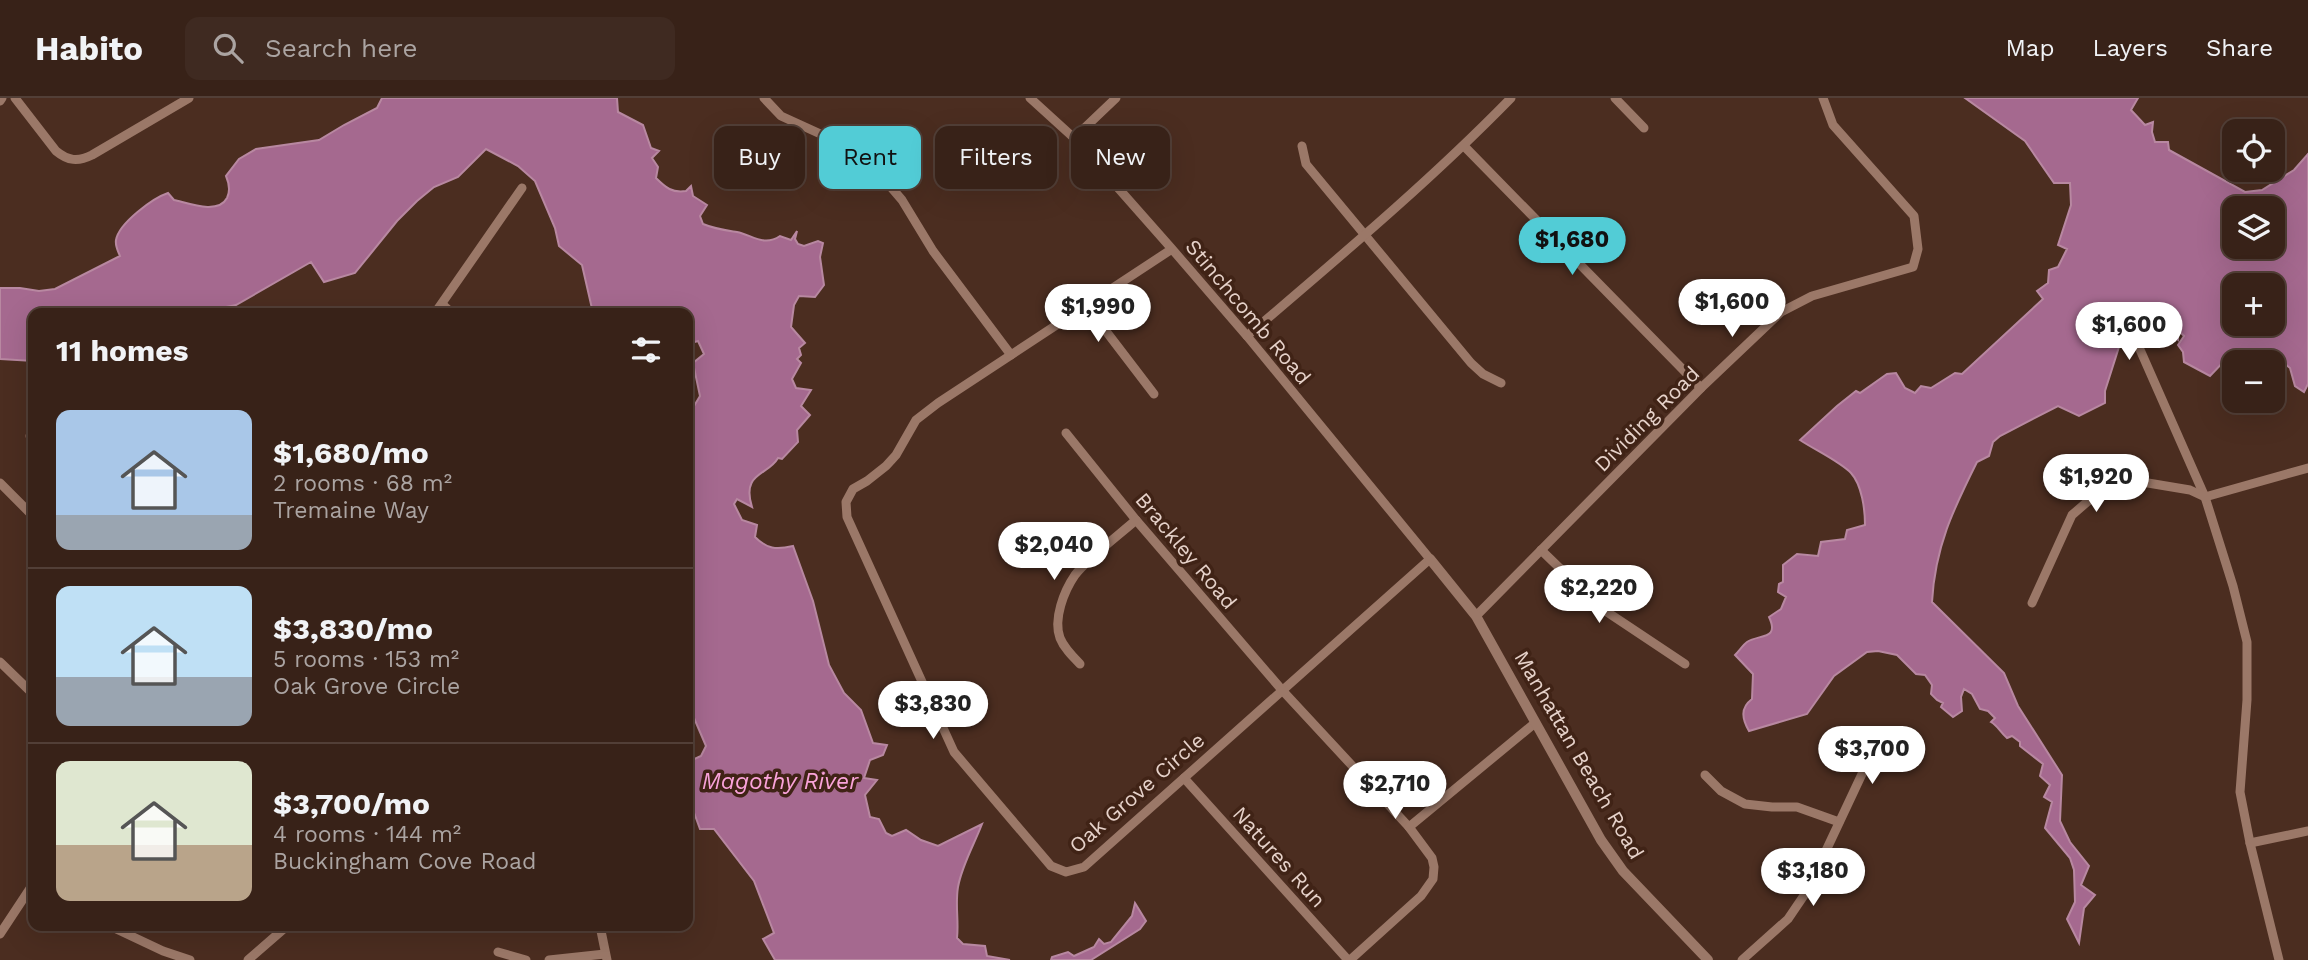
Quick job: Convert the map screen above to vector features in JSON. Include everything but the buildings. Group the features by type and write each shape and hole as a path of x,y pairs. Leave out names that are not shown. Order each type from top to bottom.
{"street":[{"path":"15,98 56,151 76,160 92,155 189,98"},
{"path":"764,98 780,116 838,142 872,165 902,200 933,251 1011,355"},
{"name":"Stinchcomb Road","path":"1030,98 1071,135"},
{"path":"1087,126 1116,98"},
{"path":"1247,336 1464,146 1511,98"},
{"path":"1615,98 1644,128"},
{"name":"Dividing Road","path":"1476,616 1701,388 1781,312 1812,296 1913,267 1918,249 1913,216 1833,125 1823,98"},
{"path":"1302,146 1306,164 1364,236 1471,363 1483,374 1501,383"},
{"path":"1464,146 1701,388"},
{"path":"439,308 522,188"},
{"name":"Stinchcomb Road","path":"1119,189 1247,336 1430,559"},
{"name":"Oak Grove Circle","path":"1172,249 916,420 886,466 853,489 846,502 847,517 954,752 1051,866 1066,872 1084,867 1430,559"},
{"path":"442,304 446,308"},
{"path":"1086,305 1154,394"},
{"path":"2134,337 2205,497 2233,586 2247,642 2247,700 2240,792 2279,960"},
{"name":"Brackley Road","path":"1066,433 1136,520 1282,690 1409,827 1432,858 1433,879 1421,896 1349,960"},
{"path":"2032,603 2072,515 2101,490 2130,480 2190,490 2205,497 2308,468"},
{"path":"0,483 28,511"},
{"path":"1080,664 1069,653 1059,636 1059,614 1065,593 1076,573 1136,520"},
{"path":"1541,550 1601,608 1685,664"},
{"name":"Manhattan Beach Road","path":"1430,559 1476,616 1601,839 1623,871 1708,960"},
{"path":"0,662 28,689"},
{"path":"1409,827 1535,723"},
{"path":"1742,960 1788,919 1807,891 1870,757 1887,738"},
{"path":"1705,775 1721,791 1745,804 1797,807 1839,822"},
{"name":"Natures Run","path":"1184,778 1349,960"},
{"path":"2250,843 2308,831"},
{"path":"0,934 28,893"},
{"path":"118,931 161,956 190,960"},
{"path":"248,960 281,931"},
{"path":"549,960 606,957 601,931"},
{"path":"498,952 526,960"}],"water":[{"name":"Magothy River","path":"382,98 617,98 618,112 643,125 651,148 659,151 652,158 658,167 656,178 673,190 686,191 691,186 693,196 707,205 700,216 703,224 763,240 780,236 791,240 797,231 795,239 798,244 804,246 818,241 823,243 820,257 824,285 815,297 799,296 794,305 791,327 805,343 799,348 801,355 797,359 801,363 792,379 796,388 811,390 801,406 810,415 797,430 798,442 782,459 778,458 753,481 750,487 752,507 737,499 734,504 742,520 757,525 755,537 764,544 777,548 793,546 813,601 829,665 844,693 861,710 873,743 887,745 883,755 870,760 864,778 877,780 865,795 870,817 879,819 886,833 892,836 906,830 921,840 938,846 982,824 958,887 957,938 963,944 985,946 987,956 1010,960 775,960 763,939 774,933 754,881 714,829 700,829 693,810 693,760 701,756 706,746 693,716 693,408 700,396 693,363 704,354 698,341 693,342 693,308 592,308 582,265 559,246 555,228 535,181 518,166 486,149 458,177 434,187 417,201 397,221 355,273 324,282 311,262 236,305 221,308 28,308 28,361 0,359 0,288 39,291 55,289 120,256 116,244 118,233 130,219 154,200 168,193 174,200 202,207 217,206 227,198 229,187 226,176 239,159 256,149 319,140 377,108"},
{"path":"1965,98 2138,98 2131,110 2145,125 2153,122 2155,142 2168,142 2169,150 2222,179 2222,182 2245,192 2262,190 2275,182 2285,182 2285,176 2308,154 2308,384 2304,392 2295,386 2290,368 2285,364 2285,350 2222,350 2222,363 2210,376 2184,362 2183,352 2178,345 2184,336 2178,330 2178,340 2145,306 2133,314 2125,325 2133,339 2119,347 2105,391 2105,403 2079,416 2058,406 1993,442 1989,456 1977,462 1941,546 1932,602 2004,673 2018,706 2062,775 2060,821 2070,842 2089,866 2081,885 2095,895 2084,908 2079,943 2067,919 2075,902 2074,870 2070,858 2045,828 2052,802 2044,797 2050,785 2040,776 2043,764 2012,736 2007,738 1991,722 1995,718 1988,711 1980,709 1972,694 1964,689 1961,697 1962,711 1953,717 1941,707 1943,703 1931,694 1932,685 1925,675 1916,674 1897,655 1867,652 1834,676 1807,714 1749,731 1743,714 1745,706 1752,699 1753,674 1735,655 1747,642 1770,633 1772,624 1769,617 1781,609 1786,597 1778,592 1779,584 1783,582 1783,565 1797,554 1818,556 1821,542 1845,539 1847,530 1865,525 1863,505 1855,478 1834,460 1800,440 1856,391 1860,393 1887,374 1896,373 1905,388 1915,393 1921,386 1931,388 1955,373 1962,374 2043,299 2037,291 2048,283 2049,270 2058,267 2067,249 2058,245 2071,205 2070,183 2054,183 2025,141"},
{"path":"1135,903 1146,921 1140,929 1091,960 1051,960 1052,957 1068,952 1074,956 1094,947 1099,939 1104,944 1111,942 1132,916"}]}
